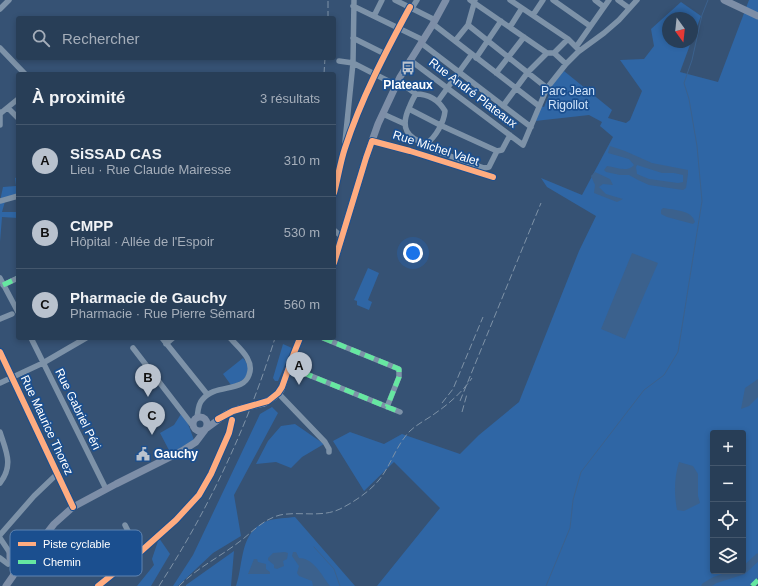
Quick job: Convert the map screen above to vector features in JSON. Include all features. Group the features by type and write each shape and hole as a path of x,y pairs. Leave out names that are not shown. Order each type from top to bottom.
{"main road":[{"path":"336,256 372,141 383,114 397,83 446,0"},
{"path":"724,0 758,16"},
{"path":"50,530 74,507 196,442 206,429 229,412 264,403 271,399 282,387 299,340"},
{"path":"198,421 218,419"},
{"path":"191,445 195,437 198,421"},
{"path":"198,421 198,431 206,429"},
{"path":"198,421 208,422 206,429"},
{"path":"6,586 13,576"}],"street":[{"path":"0,9 9,0"},
{"path":"374,16 382,0"},
{"path":"395,0 434,22 455,41 539,106"},
{"path":"336,185 345,149 374,74 398,28 417,0"},
{"path":"510,0 568,39 578,49"},
{"path":"533,15 543,0"},
{"path":"553,0 590,26"},
{"path":"595,0 604,7"},
{"path":"354,3 374,16 422,42 531,127 547,88 578,49 590,26 609,0"},
{"path":"618,0 630,8"},
{"path":"578,49 604,33 637,0"},
{"path":"455,41 468,25 473,1 547,53 554,53 566,64"},
{"path":"345,149 353,63 354,3"},
{"path":"510,27 522,8"},
{"path":"438,101 459,72 489,42 501,22"},
{"path":"468,25 547,88"},
{"path":"496,73 524,37"},
{"path":"353,38 384,54"},
{"path":"554,53 568,39"},
{"path":"0,48 23,72"},
{"path":"503,106 528,72 547,53"},
{"name":"Rue André Plateaux","path":"410,60 523,145 531,127"},
{"path":"339,61 353,63 374,74 397,83 416,94 423,94 438,101 445,111 445,118 432,138 426,144"},
{"path":"416,94 405,118 404,124 410,136 426,144 433,150 484,168 489,167 497,151"},
{"path":"0,125 0,113 16,101"},
{"path":"8,108 16,116"},
{"path":"409,109 497,151 502,150 510,135"},
{"path":"383,114 404,124"},
{"name":"Rue Michel Valet","path":"372,141 410,151 492,177"},
{"path":"0,201 16,197"},
{"path":"336,232 342,237"},
{"path":"0,278 16,311"},
{"path":"3,285 16,279"},
{"path":"0,320 16,313"},
{"name":"Rue Gabriel Péri","path":"32,340 106,489"},
{"path":"0,384 43,363 83,340"},
{"path":"163,340 207,394"},
{"path":"166,344 171,340"},
{"path":"133,348 185,415 198,421 200,401 207,394 217,389 236,386 244,382 250,373 249,362 232,340"},
{"path":"328,340 399,369 399,377 387,407"},
{"name":"Rue Maurice Thorez","path":"0,352 74,507"},
{"path":"289,367 400,412"},
{"path":"278,393 325,442 329,452"},
{"path":"142,551 176,520 204,488 229,433 232,420"},
{"path":"0,432 8,460 7,472 0,483"},
{"path":"0,535 34,496 57,474"},
{"path":"125,525 127,530"},
{"path":"0,538 10,548"},
{"path":"0,558 10,559"},
{"path":"98,586 111,576"}],"green space":[{"name":"Parc Jean Rigollot","path":"749,0 758,0 758,578 750,586 377,586 440,508 394,462 364,491 333,441 350,432 384,444 402,434 460,454 479,435 519,402 579,251 596,216 547,187 541,178 582,195 613,137 600,126 602,122 589,115 535,121 541,106 544,107 552,88 551,86 564,71 612,110 608,118 626,123 630,120 642,91 620,60 644,59 654,46 651,29 662,19 662,48 689,48 680,72 718,82"},
{"path":"681,2 695,12 670,12"},
{"path":"698,14 701,16 698,24"},
{"path":"16,186 16,195 6,198 2,212 16,212 16,218 2,217 0,242 0,201 3,187"},
{"path":"368,268 379,273 368,300 372,302 369,310 357,305 357,301 354,300"},
{"path":"283,344 292,348 278,381 275,381 273,378"},
{"path":"243,358 247,363 247,375 241,381 231,385 223,374"},
{"path":"272,407 278,413 234,495 241,536 213,553 178,586 173,586 193,555 260,414"},
{"path":"181,414 187,421 194,440 171,454 160,433 174,425"},
{"path":"295,424 324,444 302,457 291,468 276,462 256,464 268,441 281,426"},
{"path":"295,517 355,586 236,586 244,549 251,533 258,526 267,521"},
{"path":"159,538 170,554 151,586 137,586 154,565 152,559"},
{"path":"234,551 231,586 186,586 186,585"}],"shaded area":[{"path":"610,146 652,163 688,170 686,188 683,190 649,185 629,175 606,172 604,170 607,166 628,169 634,165 629,159 608,153","holes":["637,165 662,173 683,175 683,182 678,183 649,179 637,174 636,167"]},
{"path":"595,172 610,179 613,185 603,184 599,187 606,194 623,199 617,202 594,193 595,185 591,176"},
{"path":"663,208 686,213 693,218 695,222 693,224 667,217 661,214 661,210"},
{"path":"632,253 658,263 625,339 601,329"},
{"path":"758,379 758,397 749,406 741,409 745,388"},
{"path":"679,462 693,466 698,474 698,496 700,503 684,511 677,510 675,498 675,480"},
{"path":"293,552 296,552 299,558 313,564 330,586 313,586 312,581 299,576 297,573 299,566 292,556"},
{"path":"273,553 288,553 287,559 283,561 284,566 277,569 274,568 274,565 268,560 268,558"},
{"path":"254,559 257,559 258,562 266,564 266,569 270,572 270,574 248,574"}],"waterway":[{"path":"546,586 570,528 573,500 581,472 644,390 664,375 678,352 702,201 697,146 689,99 684,83 692,60 702,15 708,0"},
{"path":"314,547 334,569 340,586"},
{"path":"705,586 715,580 743,571 758,557"}],"railway":[{"path":"328,0 328,16"},
{"path":"324,72 325,60"},
{"path":"460,401 541,203"},
{"path":"442,403 453,389 483,317"},
{"path":"159,586 211,497 226,466 253,403 274,340"},
{"path":"179,586 199,569 273,517 288,514 318,514 333,512 359,498 380,479 402,441 410,431 434,415 451,401 465,388 472,378"},
{"path":"462,412 467,394"}],"marked path":[{"path":"3,285 16,279"},
{"path":"328,340 399,369 399,377 387,407"},
{"path":"289,367 400,412"},
{"path":"752,586 758,580"}],"cycle path":[{"path":"336,184 343,154 358,112 410,7"},
{"path":"336,256 372,141 410,151 493,177"},
{"path":"218,419 233,411 268,401 278,393 282,387 299,340"},
{"path":"0,352 73,507"},
{"path":"142,550 176,520 199,495 211,474 229,433 232,420"},
{"path":"98,586 110,576"}],"place":[{"name":"Plateaux","path":"408,68"},
{"name":"SiSSAD CAS","path":"299,385"},
{"name":"CMPP","path":"148,397"},
{"name":"Pharmacie de Gauchy","path":"152,435"},
{"name":"Gauchy","path":"143,454"}]}
